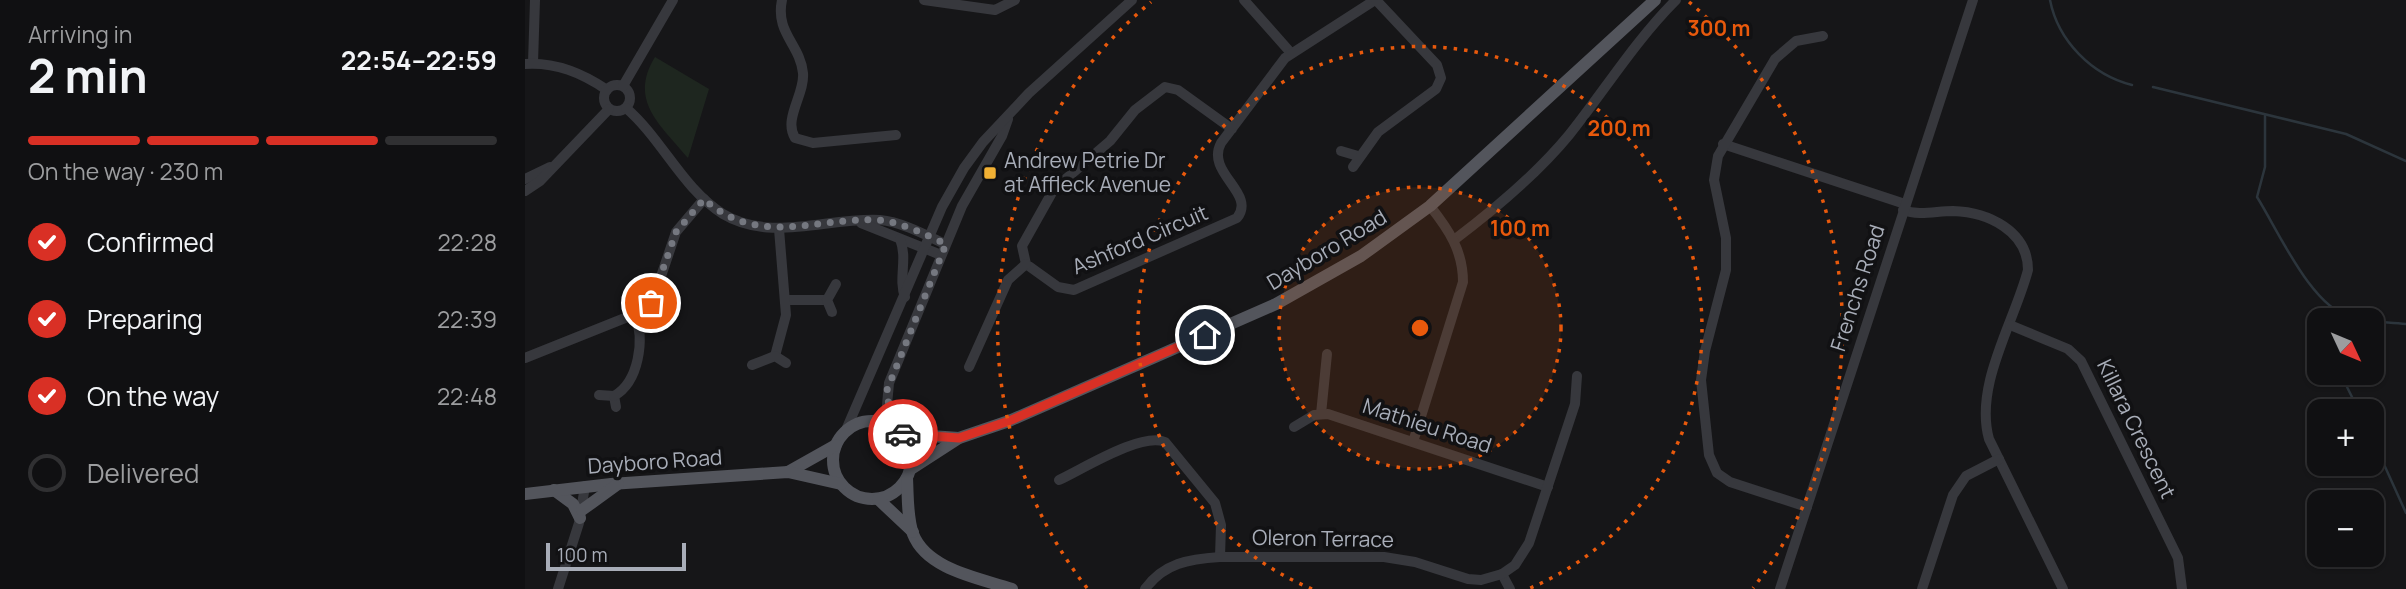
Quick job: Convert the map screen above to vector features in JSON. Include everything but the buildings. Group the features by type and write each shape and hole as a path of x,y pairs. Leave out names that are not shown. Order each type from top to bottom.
{"main road":[{"name":"Dayboro Road","path":"909,474 959,438 1009,421 1276,304 1361,256 1430,206 1655,0"},
{"path":"909,474 897,491 879,499 855,496 841,484 833,468 836,445 846,430 871,421 899,431 909,446 912,532"},
{"name":"Dayboro Road","path":"899,431 959,438"},
{"name":"Dayboro Road","path":"788,472 836,445"},
{"name":"Dayboro Road","path":"525,494 618,483 788,472 841,484"},
{"path":"554,490 573,504 581,514 618,483"},
{"path":"879,499 912,532 922,549 936,561 1012,589"}],"street":[{"path":"535,0 529,64 564,68 607,90"},
{"path":"623,86 673,0"},
{"path":"782,0 781,23 803,70 792,122 795,138 813,143 896,135"},
{"path":"924,0 995,10 1015,0"},
{"path":"846,430 925,248 964,168 983,142 1038,84 1132,0"},
{"path":"1244,0 1291,54"},
{"path":"1353,167 1358,156 1384,127 1405,115 1436,89 1441,78 1437,65 1375,0"},
{"name":"Ashford Circuit","path":"1026,264 1058,287 1073,290 1237,218 1242,211 1242,202 1219,168 1219,149 1291,54 1375,0"},
{"path":"1454,240 1517,187 1567,137 1642,37 1676,0"},
{"name":"Frenchs Road","path":"1780,589 1973,0"},
{"path":"1807,508 1723,478 1712,465 1701,380 1705,351 1726,270 1726,238 1714,169 1723,144 1775,59 1796,41 1823,36"},
{"path":"614,85 623,86 630,96 626,108 618,111 609,109 605,102 607,90 614,85"},
{"path":"969,368 1008,280 1026,264 1022,251 1024,241 1054,189 1110,141 1135,110 1165,87 1178,89 1232,129"},
{"path":"626,108 704,199 736,221 779,229 832,221 880,220 946,244"},
{"path":"525,191 540,181 609,109"},
{"path":"899,431 887,405 888,383 941,255 1009,116"},
{"path":"1723,144 1904,207 1978,214 1997,222 2016,236 2025,251 2028,270 1985,398 1985,425 2063,589"},
{"path":"1341,151 1358,156"},
{"path":"525,179 552,166"},
{"path":"525,358 645,310 654,297 676,232 704,199"},
{"path":"1413,442 1461,295 1463,271 1454,240 1430,206"},
{"path":"858,222 941,255"},
{"path":"775,356 785,326 786,300 779,229"},
{"path":"899,239 904,253 901,286 905,297"},
{"path":"827,300 836,284"},
{"path":"786,300 827,300"},
{"path":"827,300 832,312"},
{"path":"599,395 614,396 626,387 641,342 635,315"},
{"name":"Killara Crescent","path":"2010,325 2068,349 2081,361 2178,558 2182,589"},
{"path":"1294,426 1321,414 1328,354"},
{"path":"775,356 786,363"},
{"path":"752,365 775,356"},
{"path":"1510,589 1502,574 1515,565 1525,551 1575,404 1577,376"},
{"path":"614,396 616,407"},
{"name":"Mathieu Road","path":"1321,414 1548,487"},
{"path":"1059,480 1158,435 1215,503 1221,525 1220,557"},
{"path":"1922,589 1953,495 1966,476 1999,459"},
{"path":"558,589 581,514 585,486"},
{"name":"Oleron Terrace","path":"1145,589 1163,570 1172,565 1195,559 1220,557 1384,557 1415,562 1468,579 1481,580 1502,574"}],"shaded area":[{"path":"655,57 709,89 688,158 651,112 646,100 645,87"}],"waterway":[{"path":"2050,0 2061,29 2079,54 2103,73 2132,85"},
{"path":"2153,87 2346,134 2406,161"},
{"path":"2265,116 2265,167 2257,197 2297,266 2323,299 2337,311 2352,318 2406,324"},
{"path":"2346,385 2353,399"},
{"path":"2384,464 2406,513"}],"way so far":[{"path":"651,303 676,232 704,199 723,214 750,225 779,229 843,220 880,220 946,244 887,390 890,416 896,428 903,434"}],"place":[{"name":"Andrew Petrie Dr at Affleck Avenue","path":"990,173"}],"route":[{"path":"903,434 938,439 959,438 1009,421 1205,335"}]}
